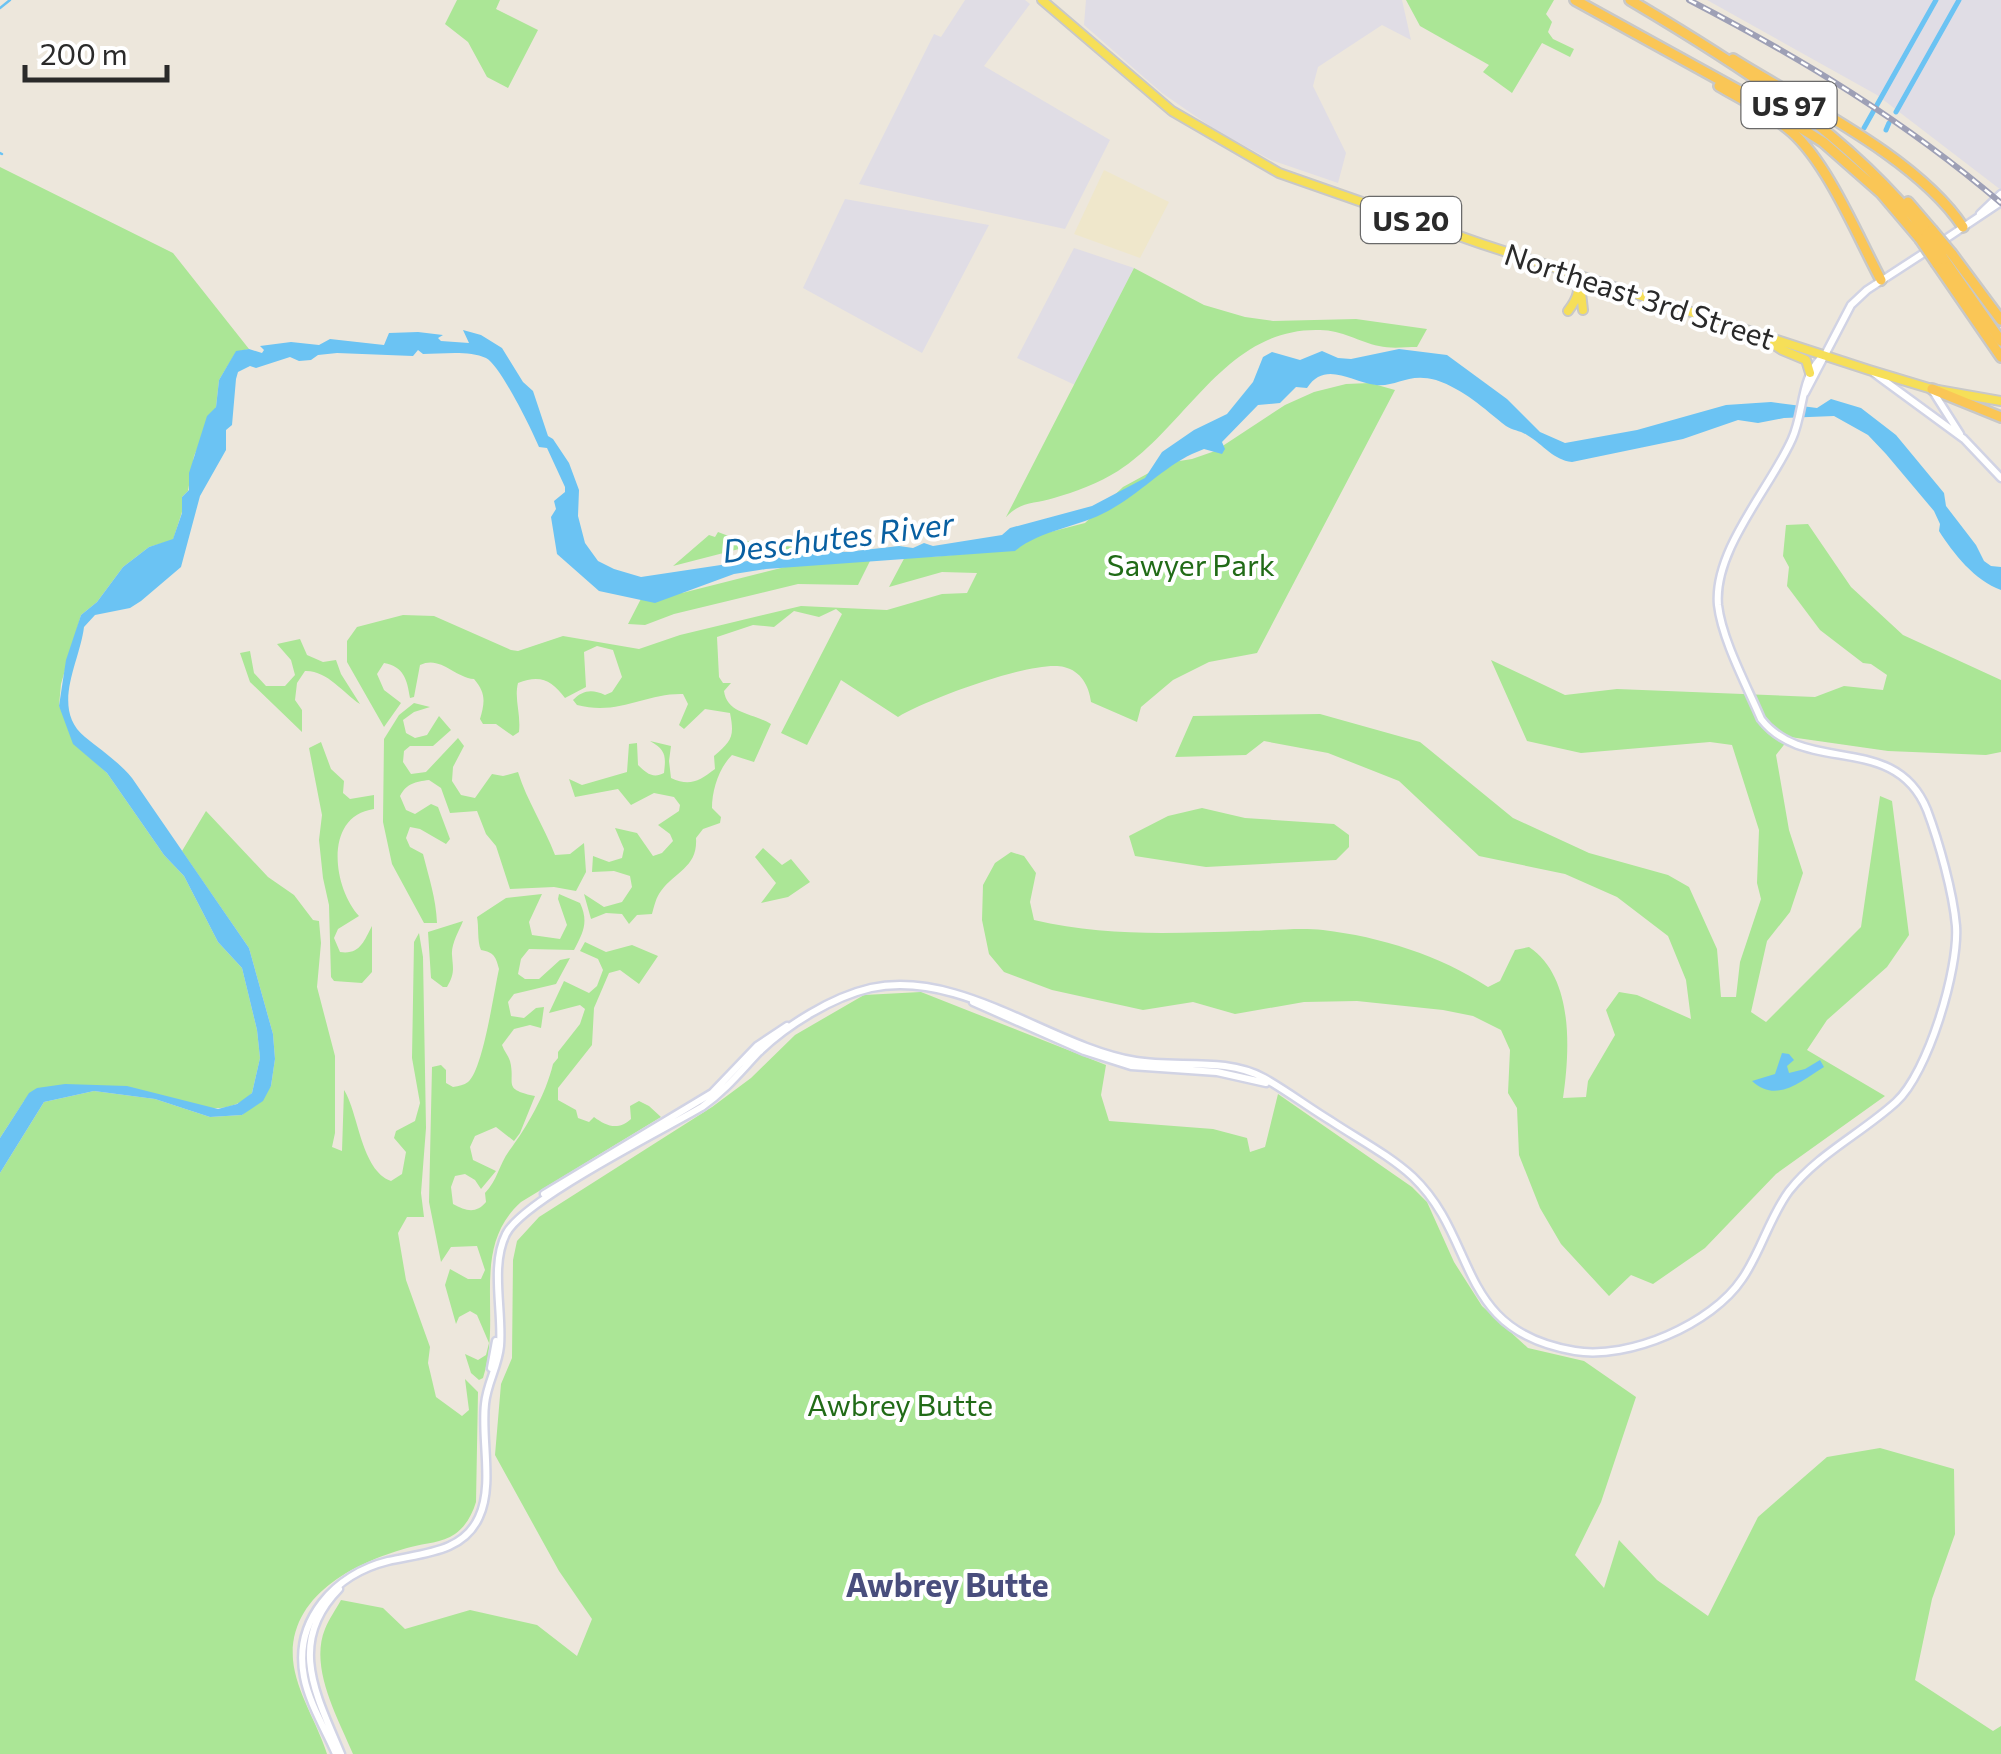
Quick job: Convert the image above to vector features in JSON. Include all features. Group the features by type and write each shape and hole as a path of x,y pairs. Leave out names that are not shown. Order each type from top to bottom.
{"highway":[{"name":"US 97","path":"1575,0 1824,142 1926,234"},
{"name":"US 97","path":"1630,0 1794,108 1862,161 1926,234 2001,342"},
{"path":"1662,19 1706,42 1894,160 1918,179 1963,227"},
{"path":"1667,51 1714,84 1768,114 1804,144 1881,280"},
{"path":"1926,234 2001,320"},
{"name":"US 97","path":"1944,259 2001,357"},
{"path":"1932,389 2001,417"}],"main road":[{"name":"Northeast 3rd Street","path":"1042,0 1172,112 1254,161 1334,194 1869,370 1932,389 2001,400"},
{"path":"1977,218 2001,194"},
{"path":"1804,394 1852,305 1881,280 2001,202"},
{"path":"1574,274 1582,310"},
{"path":"1568,311 1578,296 1579,284"},
{"path":"1756,332 1782,350 1804,358 1810,374"},
{"path":"338,1754 313,1686 309,1654 314,1628 323,1608 350,1578 383,1562 447,1548 474,1527 484,1500 484,1418 497,1333 496,1249 512,1218 533,1201 712,1093 767,1038 851,994 888,986 930,988 1125,1059 1234,1068 1262,1076 1392,1160 1418,1182 1436,1206 1479,1292 1504,1320 1555,1346 1586,1352 1630,1348 1679,1329 1711,1310 1737,1287 1787,1194 1805,1173 1897,1102 1910,1087 1925,1062 1954,956 1956,928 1926,807 1914,788 1892,768 1862,758 1799,747 1770,731 1761,719 1725,631 1718,602 1722,574 1755,503 1797,428 1810,374 1824,354"},
{"path":"1869,370 1964,439"},
{"path":"1932,389 1964,439 2000,478"}],"shaded area":[{"path":"965,0 1025,0 1030,4 984,66 1110,140 1065,229 859,184 934,34 941,37"},
{"path":"1086,0 1402,0 1411,40 1382,25 1318,67 1313,86 1346,153 1338,183 1271,160 1217,131 1162,93 1084,25"},
{"path":"1707,0 2001,0 2001,190 1877,95"},
{"path":"1104,170 1169,202 1140,258 1074,234"},
{"path":"845,199 989,225 922,353 803,288"},
{"path":"1074,248 1134,268 1075,385 1017,358"}],"green space":[{"path":"457,0 500,0 496,9 538,30 508,88 487,77 468,42 445,24"},
{"path":"1406,0 1554,0 1546,14 1552,22 1548,32 1553,39 1574,49 1570,57 1542,43 1512,93 1483,72 1489,65 1420,26"},
{"path":"0,167 173,253 249,349 236,352 219,380 216,407 194,456 173,540 149,547 123,567 97,602 81,615 61,684 59,706 86,754 107,773 164,855 184,876 218,942 242,968 260,1058 252,1093 222,1108 205,1108 133,1089 82,1089 24,1101 0,1138"},
{"name":"Sawyer Park","path":"1134,268 1204,305 1245,317 1273,321 1356,319 1427,329 1417,347 1384,347 1320,330 1287,333 1258,345 1233,362 1143,452 1118,471 1078,490 1023,506 1006,517"},
{"name":"Sawyer Park","path":"1370,383 1395,390 1257,653 1209,662 1173,680 1141,707 1137,722 1091,702 1083,680 1064,667 1049,666 1006,675 898,717 841,680 807,745 781,733 842,614 836,609 819,617 794,611 774,627 753,625 717,637 719,677 723,683 731,683 724,691 726,699 735,709 771,724 754,762 732,755 720,773 712,808 721,817 720,823 703,829 696,838 690,862 661,891 652,914 637,915 629,924 622,914 606,913 591,919 584,894 604,907 622,902 632,887 630,876 614,871 592,872 593,856 609,862 622,858 624,849 615,828 637,833 653,856 662,853 673,841 658,825 679,811 680,805 674,797 654,793 631,805 618,789 575,797 569,779 582,785 627,772 629,744 637,743 638,765 650,774 664,773 664,754 650,741 671,746 671,778 684,782 699,779 715,769 714,756 730,738 730,713 705,709 684,729 679,725 688,704 683,694 606,708 577,705 573,700 584,692 612,692 622,677 613,650 597,646 584,652 586,687 565,698 545,681 518,683 519,732 513,736 496,724 483,724 482,693 474,679 434,663 420,665 414,697 410,698 403,675 396,667 384,663 377,674 384,690 401,703 384,727 347,662 347,641 357,627 403,615 434,616 511,650 563,636 639,649 680,635 801,606 887,610 942,594 967,593 977,573 942,572 889,587 907,553 931,557 964,554 1085,523 1123,487 1167,463 1215,451 1285,405 1314,392"},
{"path":"1808,524 1851,587 1903,635 2001,680 2001,752 1986,755 1888,751 1790,737 1776,755 1789,830 1803,873 1790,912 1767,941 1751,1012 1766,1022 1861,927 1880,796 1892,801 1909,935 1887,967 1827,1020 1807,1050 1885,1096 1776,1174 1705,1248 1653,1284 1631,1275 1609,1296 1561,1244 1540,1208 1519,1155 1517,1108 1508,1093 1510,1050 1501,1030 1473,1016 1357,1001 1304,1002 1235,1014 1193,1002 1143,1010 1052,990 1004,972 989,954 982,920 983,885 995,863 1011,852 1024,856 1036,873 1030,902 1034,920 1061,925 1140,933 1323,930 1409,949 1488,987 1500,981 1515,950 1529,947 1544,960 1561,995 1567,1037 1563,1098 1586,1097 1588,1081 1615,1035 1606,1010 1619,992 1637,995 1691,1019 1686,980 1668,936 1617,897 1565,874 1479,856 1399,781 1328,753 1264,741 1246,755 1175,757 1193,716 1320,714 1420,742 1513,818 1589,853 1668,875 1689,887 1717,949 1721,997 1736,997 1740,962 1761,899 1757,883 1759,830 1732,745 1710,742 1581,753 1527,741 1491,660 1565,695 1617,689 1815,697 1844,686 1883,690 1887,675 1863,663 1820,630 1787,586 1789,567 1783,556 1786,525"},
{"path":"718,532 739,540 809,549 750,557 745,549 739,549 673,566 709,535 715,537"},
{"path":"872,557 858,585 798,584 674,614 645,625 628,624 644,593 682,593 801,563"},
{"path":"300,639 307,655 323,662 336,660 360,704 328,678 305,671 297,683 295,700 302,710 302,732 250,682 240,653 250,651 254,673 266,686 285,686 295,675 291,660 277,644"},
{"path":"414,703 430,707 403,720 406,733 415,738 427,735 439,716 451,730 433,746 410,746 404,751 403,762 411,774 426,772 458,738 464,746 453,767 452,781 461,795 475,798 492,774 518,772 555,855 570,854 584,843 586,872 576,891 554,887 510,889 496,846 486,834 477,811 450,813 441,788 429,780 409,786 400,796 406,810 415,814 431,804 438,807 450,839 446,844 410,827 406,838 410,847 423,854 434,897 437,923 424,923 392,864 383,822 384,739 399,715"},
{"path":"321,742 331,769 344,781 343,793 350,799 374,795 374,809 358,814 346,825 338,855 343,888 359,916 338,929 334,938 340,952 357,949 372,926 372,972 362,983 334,981 331,977 329,905 319,840 322,815 309,748"},
{"path":"1202,808 1245,818 1334,824 1349,835 1349,847 1336,860 1206,867 1135,856 1129,836 1168,816"},
{"path":"206,811 268,877 294,895 313,920 319,921 317,987 335,1056 332,1147 342,1151 344,1090 373,1166 391,1181 402,1174 406,1152 394,1138 396,1131 415,1121 420,1103 412,1058 414,942 419,933 423,957 424,1217 407,1217 398,1233 406,1280 430,1347 428,1363 436,1397 462,1416 469,1410 465,1379 478,1392 476,1502 468,1520 455,1534 391,1553 349,1572 330,1584 302,1616 294,1637 295,1672 327,1754 0,1754 0,1173 44,1102 94,1091 155,1099 210,1117 242,1115 271,1086 273,1034 249,948 182,851"},
{"path":"763,848 782,865 791,859 810,882 788,897 761,903 776,883 755,857"},
{"path":"542,894 529,922 532,935 560,939 567,925 559,894 580,903 584,922 574,950 529,949 521,959 518,974 525,979 539,979 560,960 570,958 556,984 514,994 508,1002 511,1016 524,1018 544,1007 541,1028 530,1025 514,1029 502,1045 510,1061 512,1085 535,1096 514,1141 496,1127 475,1136 470,1147 473,1160 496,1171 481,1189 465,1174 455,1176 451,1187 453,1204 471,1210 486,1202 485,1193 535,1110 558,1052 580,1024 585,1009 580,1005 549,1013 564,981 589,993 597,986 603,970 598,959 580,951 585,942 606,952 632,945 658,956 639,984 620,970 609,973 594,1008 592,1045 558,1088 558,1100 576,1110 578,1118 589,1122 594,1117 612,1126 631,1119 630,1106 639,1101 661,1117 521,1202 505,1221 491,1262 489,1343 477,1315 470,1311 459,1317 456,1324 445,1285 450,1269 468,1279 481,1279 485,1270 477,1246 451,1247 441,1262 429,1202 432,1067 441,1065 446,1070 446,1083 453,1087 468,1082 473,1075 499,969 494,956 481,950 477,917 506,898"},
{"path":"463,921 453,946 451,978 443,987 431,978 428,932"},
{"name":"Awbrey Butte","path":"921,992 1106,1065 1101,1095 1109,1121 1213,1129 1247,1138 1250,1152 1265,1147 1278,1094 1412,1187 1427,1202 1454,1262 1482,1306 1528,1348 1584,1361 1636,1397 1601,1502 1575,1555 1604,1588 1619,1540 1657,1580 1708,1616 1758,1517 1827,1457 1880,1448 1954,1469 1955,1534 1932,1599 1915,1680 1993,1731 2001,1726 2001,1754 353,1754 327,1693 321,1660 325,1629 341,1600 383,1608 405,1629 470,1610 537,1625 577,1656 592,1619 559,1571 495,1455 501,1384 512,1358 513,1260 517,1241 539,1217 712,1107 751,1078 795,1035 864,995"},
{"path":"489,1343 483,1378 479,1380 471,1373 465,1354 478,1360 486,1355"}],"water":[{"path":"463,330 481,335 502,348 533,391 548,436 569,463 579,490 578,516 585,543 598,561 641,577 820,550 913,548 924,543 933,546 1002,535 1010,528 1092,506 1145,478 1162,452 1227,414 1253,382 1263,357 1272,352 1300,360 1322,351 1351,359 1399,349 1447,355 1507,399 1540,432 1565,443 1637,430 1726,405 1771,402 1817,408 1831,399 1861,408 1896,435 1944,493 1946,506 1984,561 2001,567 2001,590 1982,580 1958,557 1939,531 1934,511 1868,435 1834,416 1758,423 1738,420 1683,439 1572,462 1554,455 1527,435 1506,426 1465,394 1436,380 1418,378 1376,385 1330,374 1322,375 1307,388 1296,387 1280,403 1258,405 1222,442 1222,454 1204,449 1192,454 1108,511 1036,538 1015,551 766,569 734,574 655,603 599,591 557,554 551,517 556,509 554,501 565,492 565,487 547,448 539,447 507,385 486,358 463,353 423,354 418,350 413,356 337,353 318,355 311,360 290,357 256,368 250,366 238,372 232,425 226,430 226,450 200,496 181,567 130,608 95,615 84,627 68,699 75,725 132,778 249,948 273,1034 271,1086 263,1101 242,1115 210,1117 155,1099 94,1091 44,1102 0,1173 0,1138 29,1093 37,1088 65,1084 127,1086 218,1109 237,1104 252,1093 260,1058 242,968 218,942 184,876 164,855 107,773 73,744 59,706 66,660 81,615 97,602 123,567 149,547 173,539 207,416 216,407 219,380 236,351 262,353 260,346 291,342 319,345 330,339 384,345 389,333 418,332 443,335 438,338 441,341 469,343"},
{"path":"1782,1053 1794,1060 1787,1066 1789,1073 1820,1060 1824,1067 1798,1084 1780,1090 1761,1088 1752,1081 1775,1074"}],"waterway":[{"path":"0,8 10,0"},
{"path":"1864,128 1936,0"},
{"path":"1896,112 1959,0"},
{"path":"1886,130 1889,123"}],"railway":[{"path":"1689,0 1851,92 1928,145 2001,203"}],"district":[{"name":"Awbrey Butte","path":"947,1584"}],"water label":[{"name":"Deschutes River","path":"838,536"}]}
